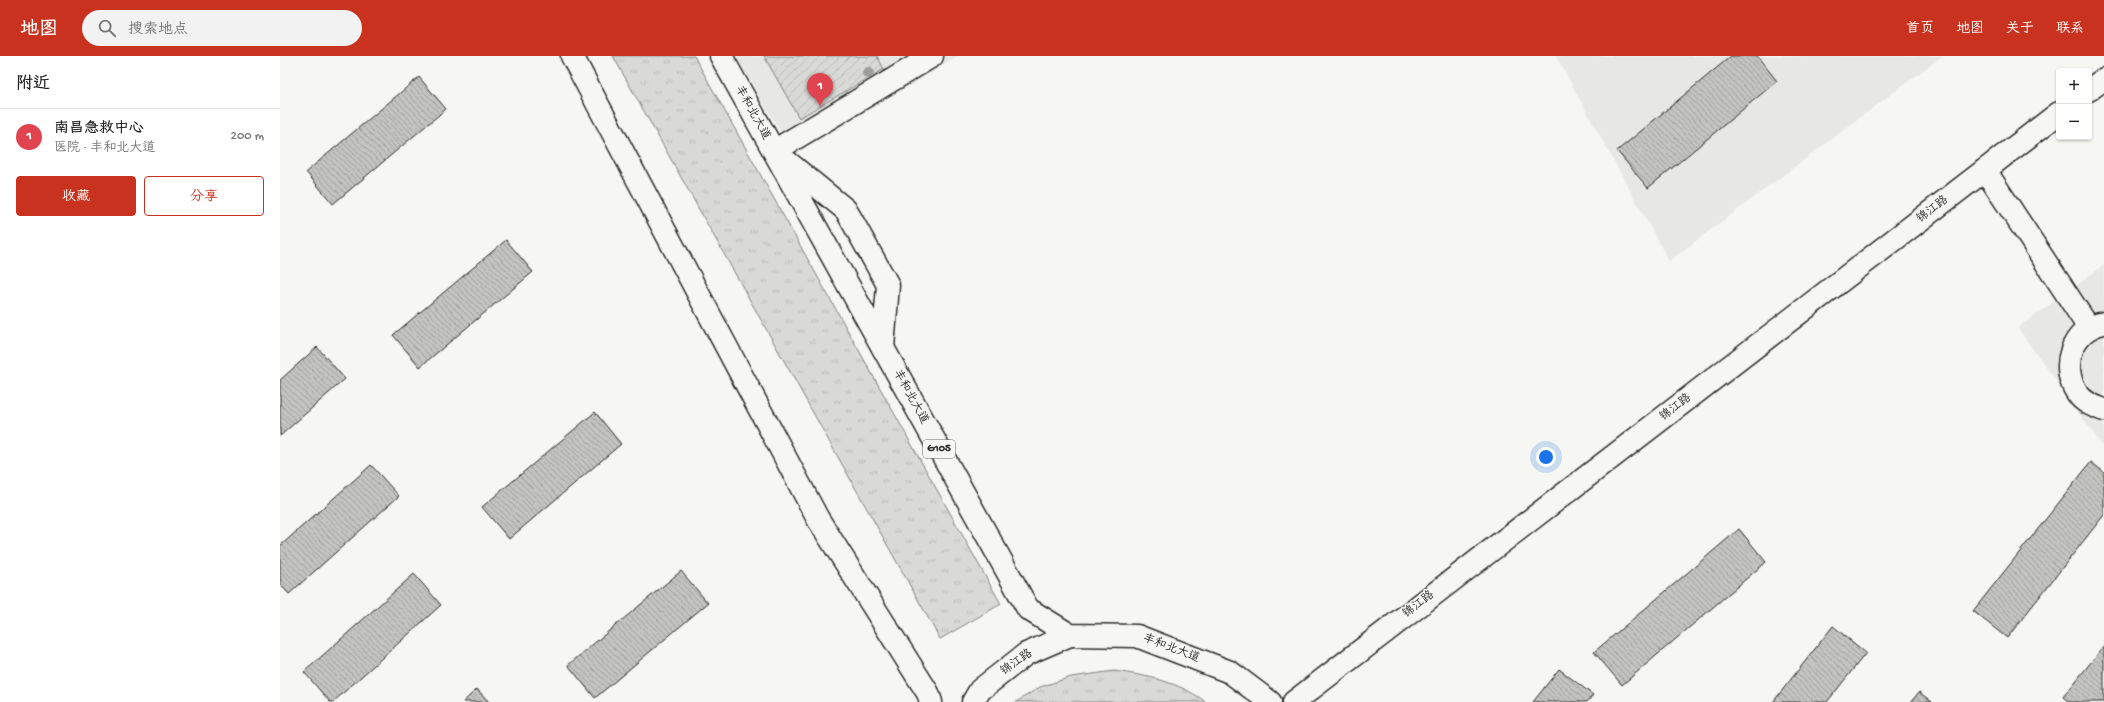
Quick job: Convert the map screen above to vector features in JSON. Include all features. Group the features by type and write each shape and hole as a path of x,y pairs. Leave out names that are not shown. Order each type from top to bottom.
{"main road":[{"path":"572,56 818,519 928,693 931,702"},
{"name":"丰和北大道","path":"721,56 1028,609 1070,635 1137,636 1230,672 1270,702"},
{"path":"883,348 888,284 846,210 774,151 908,62 932,56"},
{"path":"2092,88 2104,79"},
{"name":"锦江路","path":"1294,702 2056,115"},
{"path":"1985,170 2096,326 2078,338 2070,352 2068,367 2071,382 2079,395 2090,405 2104,410"},
{"name":"锦江路","path":"972,702 980,690 1026,654 1070,635"}],"shaded area":[{"path":"735,56 959,56 794,155"},
{"path":"1556,56 1942,56 1669,261"},
{"path":"2104,265 2104,448 2018,328"}],"green space":[{"path":"613,56 694,56 1001,604 940,639"},
{"path":"764,56 877,56 884,69 799,118"},
{"path":"1114,671 1162,680 1184,689 1206,702 1016,702 1040,687 1071,677"}],"building":[{"path":"1731,56 1757,56 1777,81 1648,188 1617,151"},
{"path":"419,77 446,109 333,204 306,172"},
{"path":"506,240 533,272 420,367 393,335"},
{"path":"317,347 345,379 280,436 280,380"},
{"path":"595,412 621,444 509,539 482,507"},
{"path":"2091,462 2104,472 2104,515 2007,638 1973,611"},
{"path":"371,465 399,496 289,594 280,584 280,546"},
{"path":"1739,529 1766,562 1622,685 1594,652"},
{"path":"681,571 708,603 595,698 568,665"},
{"path":"414,574 441,605 333,702 330,702 304,672"},
{"path":"1833,626 1866,653 1827,702 1773,702"},
{"path":"2104,646 2104,702 2069,702 2063,697"},
{"path":"1559,669 1593,695 1587,702 1533,702"},
{"path":"477,689 489,702 463,702"},
{"path":"1919,692 1932,702 1911,702"}],"place":[{"name":"南昌急救中心","path":"820,106"}]}
